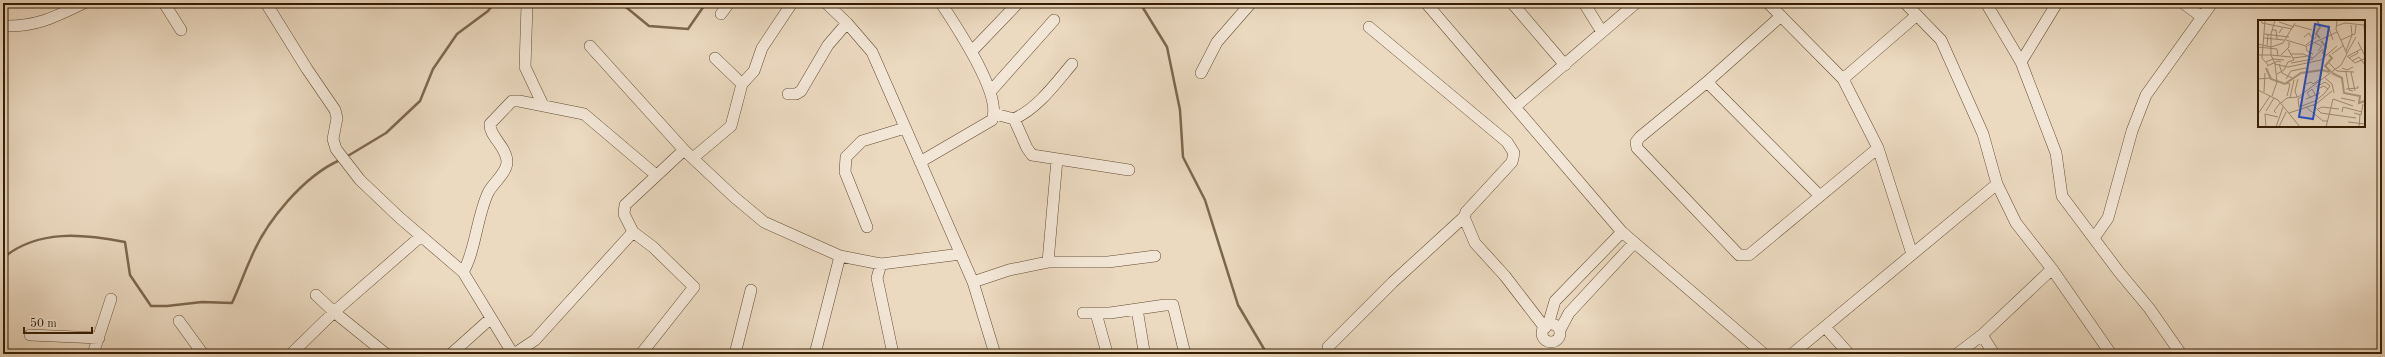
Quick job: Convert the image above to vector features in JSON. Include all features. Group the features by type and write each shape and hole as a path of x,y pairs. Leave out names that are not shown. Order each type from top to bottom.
{"street":[{"path":"3,26 49,21 84,3"},
{"path":"164,3 181,30"},
{"path":"266,3 307,69 335,110 337,118 333,139 336,149 360,180 420,237 463,272 490,319 514,354 535,340 633,232"},
{"path":"721,14 729,3"},
{"path":"693,158 731,126 742,84 754,71 762,48 792,3"},
{"path":"826,3 847,23 872,52 973,282 995,354"},
{"path":"920,162 992,120 995,114 990,92 972,51 941,3"},
{"path":"972,51 1018,3"},
{"path":"1201,73 1217,42 1251,3"},
{"path":"1426,3 1516,106 1622,232 1764,354"},
{"path":"1512,3 1565,65"},
{"path":"1584,3 1602,32"},
{"path":"1516,106 1636,3"},
{"path":"1768,3 1843,79 1878,148 1912,254"},
{"path":"1906,3 1941,40 1983,134 1998,184 2016,223 2052,269 2110,354"},
{"path":"1986,3 2021,62 2056,153 2062,196 2149,308 2181,354"},
{"path":"2021,62 2057,3"},
{"path":"2183,3 2202,17"},
{"path":"2094,238 2108,218 2132,131 2146,95 2212,3"},
{"path":"527,5 525,67 543,105"},
{"path":"1843,79 1917,15"},
{"path":"1781,16 1707,82 1640,137 1636,142 1637,148 1739,255 1749,255 1878,148"},
{"path":"990,92 1054,20"},
{"path":"788,94 796,94 801,91 828,45 847,23"},
{"path":"1328,347 1393,282 1464,217 1466,212 1512,162 1514,153 1506,142 1369,28"},
{"path":"590,46 684,150 764,222 840,256 881,264 961,254"},
{"path":"714,58 742,84"},
{"path":"1014,119 1043,98 1072,64"},
{"path":"1707,82 1820,196"},
{"path":"463,272 468,265 474,235 488,193 507,165 506,155 491,129 490,124 512,101 543,105 584,114 656,174"},
{"path":"995,114 1014,119"},
{"path":"1014,119 1027,148 1032,154 1129,170"},
{"path":"867,227 845,172 846,157 862,141 905,128"},
{"path":"641,354 694,287 653,247 633,232 624,214 625,205 656,174 684,150"},
{"path":"1048,262 1057,159"},
{"path":"1792,354 1998,184"},
{"path":"1464,217 1475,243 1505,276 1546,326"},
{"path":"1622,232 1555,301 1543,336 1550,342 1558,339 1560,330 1569,313 1634,243"},
{"path":"290,353 334,312 420,237"},
{"path":"815,354 840,256"},
{"path":"973,282 1009,270 1048,262 1108,262 1155,256"},
{"path":"881,264 877,278 893,354"},
{"path":"1957,354 1982,335 2052,269"},
{"path":"735,354 751,290"},
{"path":"316,294 334,312 386,354"},
{"path":"93,354 111,299"},
{"path":"1083,313 1173,306 1185,354"},
{"path":"1137,309 1144,351"},
{"path":"1096,313 1107,353"},
{"path":"451,354 490,319"},
{"path":"179,321 203,354"},
{"path":"1546,326 1553,324 1560,330"},
{"path":"1825,327 1849,354"},
{"path":"30,335 99,338"},
{"path":"1982,335 1994,354"}],"waterway":[{"path":"346,157 386,133 420,101 433,69 457,34 488,11 494,3"},
{"path":"621,3 649,26 688,29 706,3"},
{"path":"1140,3 1167,47 1180,110 1183,157 1205,200 1238,305 1267,354"},
{"path":"3,258 31,242 61,236 93,237 125,242 130,275 151,306 167,306 202,302 232,303 248,264 266,229 276,215 300,188 326,167 340,160"}]}
